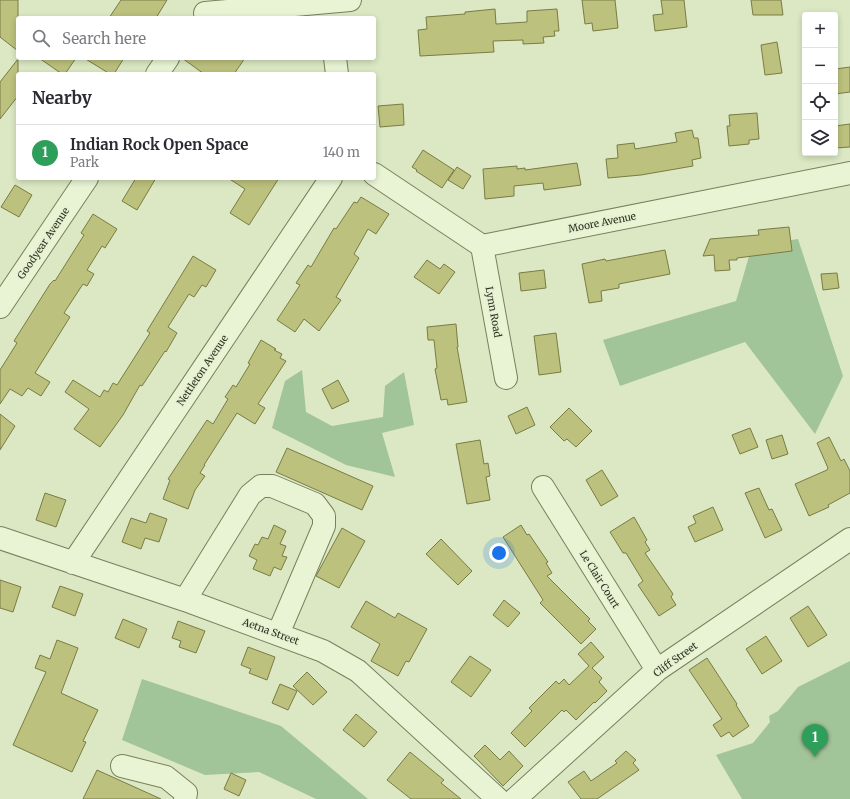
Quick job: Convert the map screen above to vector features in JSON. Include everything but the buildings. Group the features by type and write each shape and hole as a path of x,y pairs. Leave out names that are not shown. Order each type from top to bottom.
{"street":[{"path":"208,10 329,10 350,0"},
{"path":"158,72 167,60"},
{"path":"335,60 337,72"},
{"name":"Moore Avenue","path":"482,246 850,174"},
{"path":"376,175 482,246"},
{"name":"Goodyear Avenue","path":"0,307 86,180"},
{"name":"Nettleton Avenue","path":"72,563 330,180"},
{"name":"Lynn Road","path":"482,246 506,378"},
{"path":"185,600 250,495 261,486 272,486 315,504 324,516 324,526 278,634"},
{"name":"Le Clair Court","path":"543,487 657,670"},
{"name":"Aetna Street","path":"0,538 185,600 323,651 358,671 498,799"},
{"name":"Cliff Street","path":"515,799 657,670 850,539"},
{"path":"122,766 166,777 186,793 185,799"}],"green space":[{"path":"798,239 843,376 815,434 745,342 620,386 603,340 736,301 752,246"},
{"path":"302,370 306,412 332,426 383,417 385,386 404,372 414,425 382,433 395,477 346,465 272,428 285,381"},
{"path":"850,661 850,799 742,799 716,755 753,743 770,722 769,716 778,711 798,687"},
{"path":"142,679 281,726 368,799 316,799 259,772 205,775 122,740"}],"place":[{"name":"Indian Rock Open Space","path":"815,757"}]}
